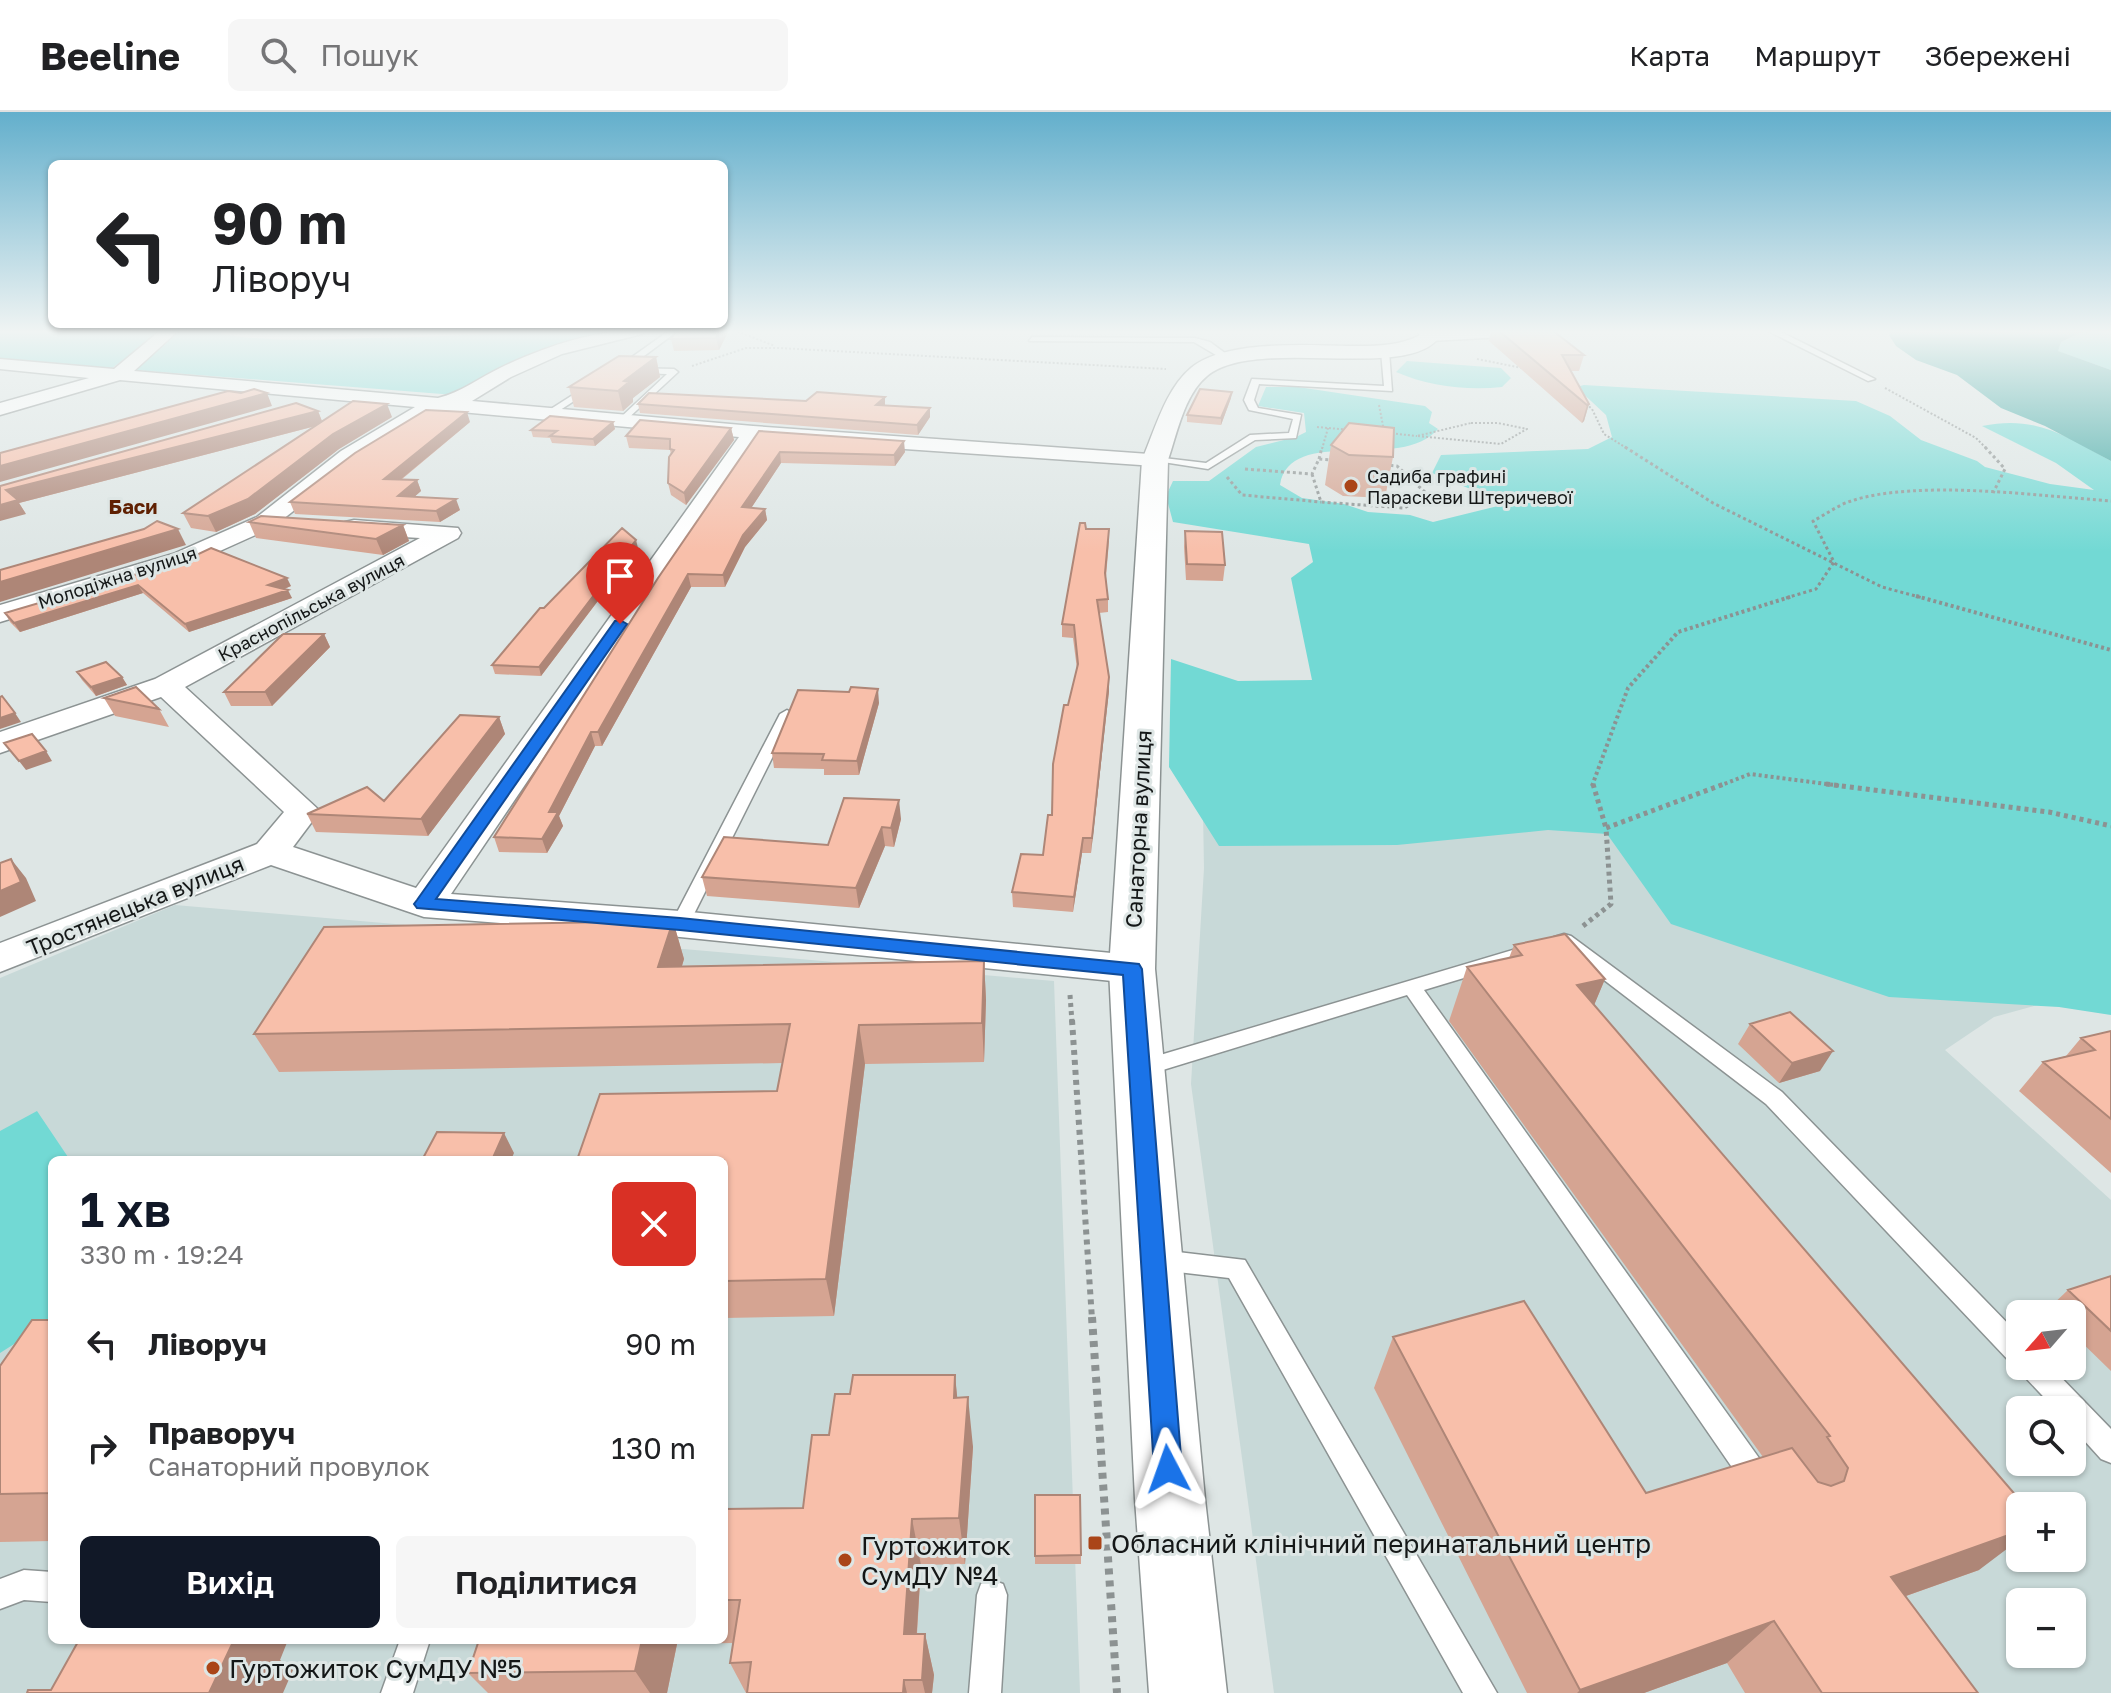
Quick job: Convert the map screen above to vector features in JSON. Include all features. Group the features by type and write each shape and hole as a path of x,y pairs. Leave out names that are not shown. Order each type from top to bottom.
{"main road":[{"name":"Санаторна вулиця","path":"1180,404 1155,460 1115,967 1138,1070 1148,1158 1188,1693"}],"street":[{"path":"284,413 312,404"},
{"path":"420,404 753,432 1155,460"},
{"path":"433,405 438,404"},
{"name":"Молодіжна вулиця","path":"0,614 182,559 265,522 349,456 433,405"},
{"path":"424,904 753,432"},
{"name":"Краснопільська вулиця","path":"0,743 166,685 449,533 265,522"},
{"path":"166,685 303,811 270,852 424,904 680,924 1115,967"},
{"name":"Тростянецька вулиця","path":"0,958 270,852"}],"lane":[{"path":"548,414 565,404"},
{"path":"623,420 640,404"},
{"path":"1155,460 1213,466 1253,437 1293,436 1298,417 1254,410 1251,404"},
{"path":"680,924 787,714"},
{"path":"1138,1070 1564,940 1774,1098 2006,1339"},
{"path":"1411,987 1774,1504"},
{"path":"1154,1260 1236,1268 1481,1693"},
{"path":"2045,1380 2111,1449"},
{"path":"0,1594 24,1585 48,1587"},
{"path":"985,1693 992,1595"},
{"path":"397,1693 414,1644"}],"path":[{"path":"1585,404 1592,409 1604,434 1713,503 1882,587 2111,650"},
{"path":"1915,404 1976,438 2005,469 1993,493"},
{"path":"1384,433 1501,444 1527,429 1508,424 1456,422 1416,436"},
{"path":"1296,425 1356,430"},
{"path":"1321,502 1312,474 1328,428"},
{"path":"1319,459 1335,460"},
{"path":"1213,466 1242,495 1404,508 1428,495 1397,466 1381,465"},
{"path":"1213,466 1312,474"},
{"path":"1834,562 1813,521 1851,501 1903,492 1993,493 2111,501"},
{"path":"1564,940 1611,904 1606,828 1592,787 1628,688 1678,632 1816,589 1834,562"},
{"path":"1606,828 1750,774 2049,812 2111,826"},
{"path":"1115,967 1070,992 1117,1693"}],"shaded area":[{"path":"1259,404 1425,406 1432,412 1429,423 1438,429 1421,442 1399,448 1325,452 1304,457 1288,467 1280,485 1302,498 1344,504 1368,512 1410,515 1433,522 1506,504 1432,473 1441,455 1588,449 1612,437 1606,415 1594,404 1862,404 1890,416 1921,440 1977,461 1985,467 2050,484 2094,490 2056,463 1982,426 2019,423 2050,430 2111,461 2111,1015 2059,1007 1889,997 1671,924 1607,834 1548,830 1397,845 1219,846 1169,767 1171,659 1238,681 1312,680 1291,578 1313,562 1309,544 1173,522 1166,496 1173,481 1209,481 1256,447 1306,432 1304,413 1258,406"},
{"path":"1995,404 2111,404 2111,461 2045,426"},
{"path":"1201,698 2111,985 1994,1017 1945,1050 2111,1200 2111,1693 1274,1693 1191,1084 1204,868"},
{"path":"175,905 1054,981 1080,1693 0,1693 0,978"},
{"path":"37,1111 67,1156 48,1156 48,1323 0,1353 0,1131"}],"building":[{"path":"181,404 228,404 0,466 0,453"},
{"path":"293,404 318,411 6,490 18,500 0,505 0,486"},
{"path":"349,404 387,404 333,434 248,499 208,516 183,513"},
{"path":"638,404 877,404 930,408 917,425"},
{"path":"1193,404 1227,404 1221,418 1187,415"},
{"path":"426,410 467,412 384,479 417,480 398,496 456,499 436,511 290,502 355,453"},
{"path":"550,416 613,422 593,439 550,436 557,431 531,430"},
{"path":"640,420 731,428 684,493 668,483 669,457 674,450 670,449 670,439 626,436"},
{"path":"1349,423 1394,428 1393,457 1349,455 1331,445"},
{"path":"759,431 904,441 894,455 780,452 742,507 765,509 743,535 723,575 688,574 598,732 591,732 549,812 558,812 542,839 494,837 658,578"},
{"path":"261,516 403,525 376,539 249,522"},
{"path":"157,521 178,529 0,582 0,570 144,529"},
{"path":"1080,523 1085,523 1086,529 1109,529 1105,573 1108,599 1097,600 1109,677 1092,838 1083,838 1074,897 1012,892 1021,854 1043,855 1048,815 1052,815 1053,764 1064,705 1068,705 1078,664 1074,625 1062,624"},
{"path":"622,528 636,540 539,667 492,665 540,608 544,608"},
{"path":"1185,531 1222,532 1225,565 1187,564"},
{"path":"211,548 287,578 268,585 288,590 185,624 138,585 14,623 5,613 188,559"},
{"path":"283,634 324,634 265,692 224,692"},
{"path":"106,662 122,677 91,687 77,672"},
{"path":"136,687 159,709 104,698"},
{"path":"851,687 878,689 857,761 822,760 824,754 772,753 798,690 849,692"},
{"path":"0,697 15,713 0,718"},
{"path":"460,715 499,717 421,819 307,814 367,787 384,801"},
{"path":"32,734 46,751 19,761 4,743"},
{"path":"844,798 899,800 891,828 882,827 856,888 702,877 724,837 828,845"},
{"path":"11,859 21,882 0,891 0,863"},
{"path":"673,921 658,967 984,961 982,1023 859,1025 826,1279 728,1281 728,1156 578,1156 600,1094 777,1091 790,1024 254,1034 324,927"},
{"path":"1565,934 1605,979 1577,985 2013,1492 2006,1492 2006,1536 1891,1577 1978,1693 1822,1693 1774,1621 1580,1690 1393,1337 1524,1301 1646,1493 1792,1448 1818,1482 1831,1486 1844,1481 1848,1468 1827,1437 1830,1436 1467,967 1522,955 1514,945"},
{"path":"1790,1012 1833,1051 1792,1063 1750,1024"},
{"path":"2111,1031 2111,1119 2043,1062 2095,1050 2081,1038"},
{"path":"437,1132 504,1133 494,1156 424,1156"},
{"path":"2111,1276 2111,1331 2086,1307 2086,1300 2078,1300 2068,1290"},
{"path":"32,1320 48,1320 48,1493 0,1494 0,1366"},
{"name":"Гуртожиток СумДУ №4","path":"853,1375 955,1375 954,1398 968,1397 959,1518 912,1519 904,1634 925,1634 922,1680 904,1680 903,1693 747,1693 751,1662 730,1663 740,1600 728,1600 728,1509 803,1508 812,1435 829,1435 835,1394 850,1394"},
{"path":"1035,1495 1080,1495 1081,1555 1035,1556"},
{"path":"77,1644 232,1644 209,1693 27,1693 28,1690 51,1690"},
{"path":"478,1644 641,1644 635,1671 468,1673"}],"place":[{"name":"Садиба графині Параскеви Штеричевої","path":"1351,486"},
{"name":"Обласний клінічний перинатальний центр","path":"1095,1543"},
{"name":"Гуртожиток СумДУ №4","path":"845,1560"},
{"name":"Гуртожиток СумДУ №5","path":"213,1668"}],"district":[{"name":"Баси","path":"133,506"}],"route":[{"path":"620,624 424,904 680,924 1132,969 1168,1469"}]}
